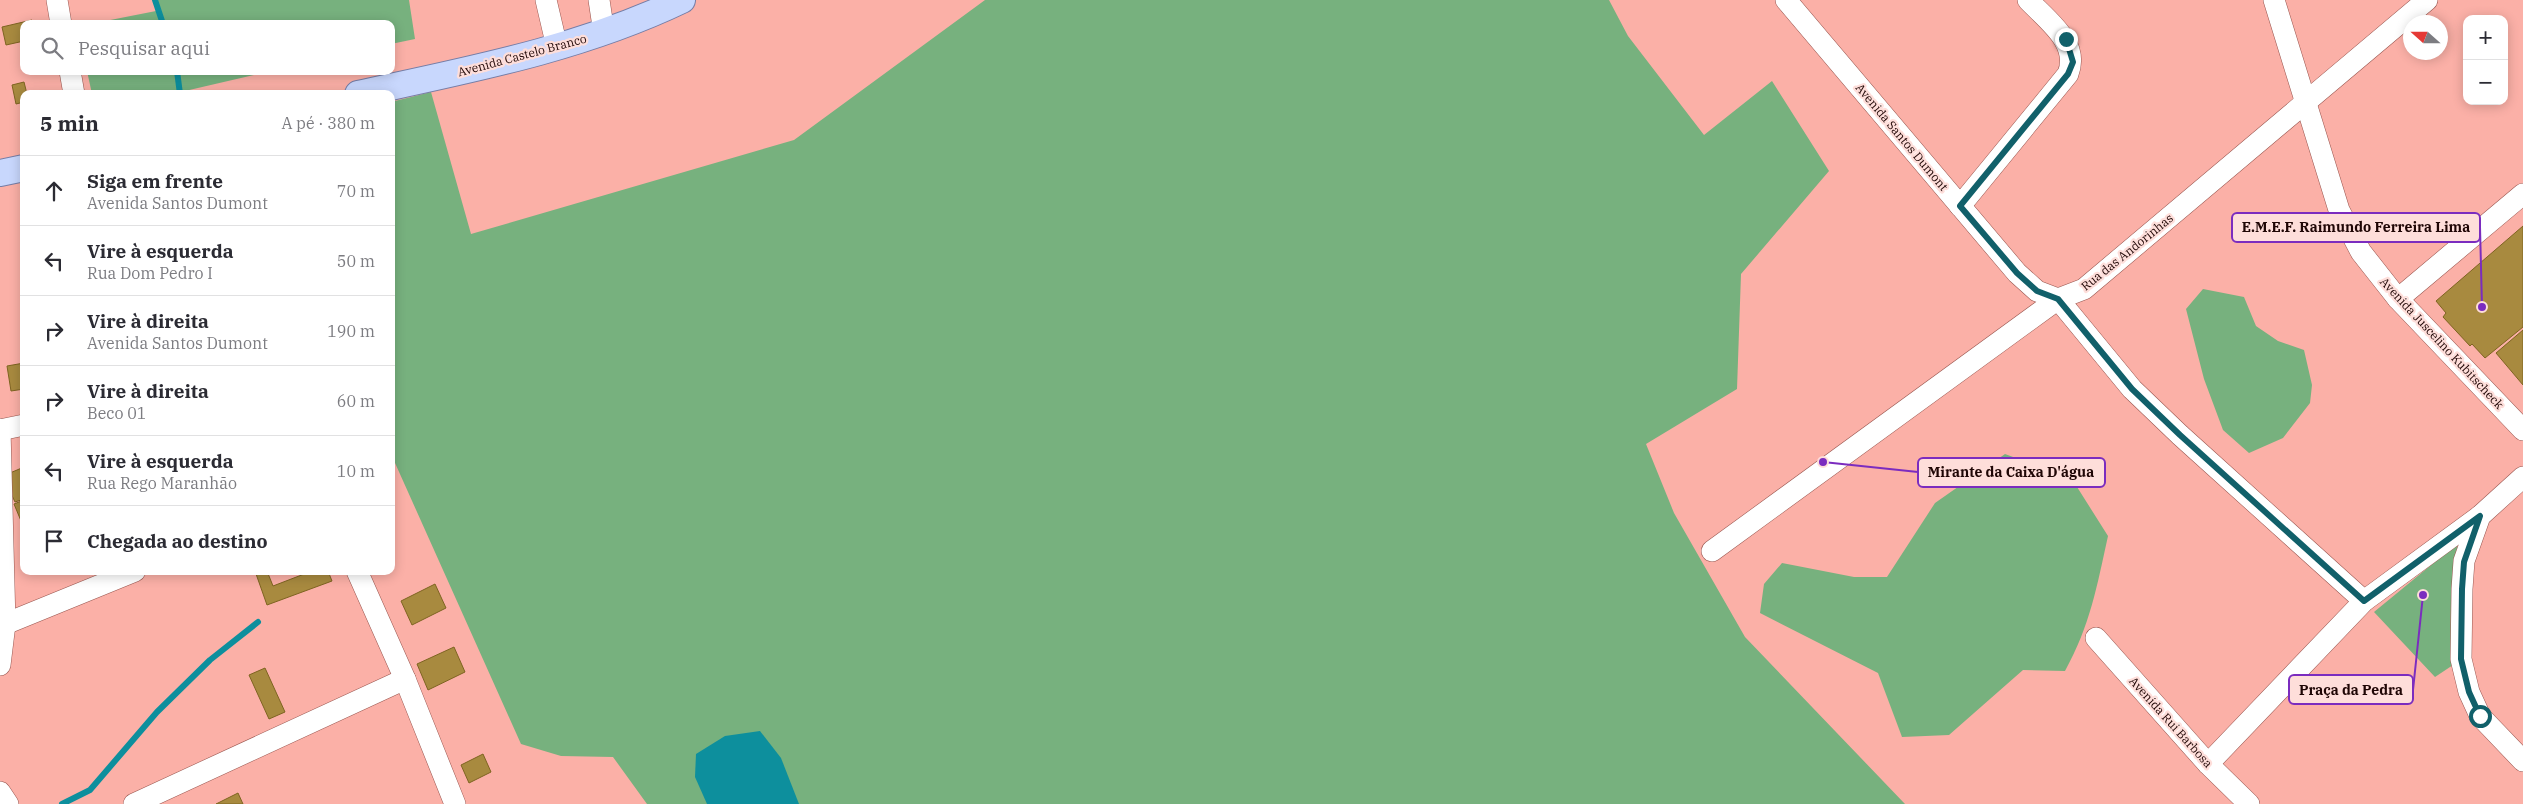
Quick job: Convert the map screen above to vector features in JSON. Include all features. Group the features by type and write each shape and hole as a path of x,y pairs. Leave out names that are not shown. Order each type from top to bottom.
{"main road":[{"name":"Avenida Castelo Branco","path":"376,90 505,62 557,47 604,33 682,0"},
{"path":"0,173 20,169"}],"street":[{"path":"57,0 60,20"},
{"path":"546,0 557,47"},
{"path":"599,0 604,33"},
{"name":"Avenida Santos Dumont","path":"1786,0 2017,273 2037,291 2058,299 2132,389 2180,435 2364,601"},
{"path":"1960,206 2068,74 2073,62 2066,39 2028,0"},
{"name":"Avenida Juscelino Kubitscheck","path":"2274,0 2308,103 2339,210 2361,252 2398,299 2523,430"},
{"name":"Rua das Andorinhas","path":"1712,551 2058,299 2084,289 2308,103 2427,0"},
{"path":"71,75 73,90"},
{"path":"2398,299 2523,194"},
{"path":"0,665 4,624 0,430 20,426"},
{"path":"2208,764 2364,601 2480,516 2523,477"},
{"path":"2480,516 2464,562 2461,659 2469,692 2480,716 2523,761"},
{"path":"4,624 125,575"},
{"path":"358,575 405,679 454,804"},
{"name":"Avenida Rui Barbosa","path":"2096,638 2208,764 2250,804"},
{"path":"134,804 405,679"},
{"path":"0,792 8,804"}],"green space":[{"path":"155,0 409,0 415,39 395,43 395,20 110,20 156,11"},
{"path":"985,0 1609,0 1628,36 1704,135 1772,81 1829,171 1741,274 1737,389 1646,444 1674,513 1745,637 1905,804 647,804 613,757 561,756 521,744 395,463 395,101 431,92 471,234 794,140"},
{"path":"88,75 254,75 189,90 91,90"},
{"path":"2203,289 2244,297 2256,326 2278,341 2304,350 2312,385 2310,403 2283,438 2249,453 2223,430 2204,379 2186,309"},
{"path":"2005,454 2072,479 2108,536 2087,622 2065,671 2023,670 1949,735 1902,737 1878,673 1760,613 1764,584 1782,563 1854,577 1887,577 1935,503"},
{"path":"2458,543 2451,604 2453,665 2435,677 2374,612"}],"water":[{"path":"760,731 781,758 799,804 707,804 695,777 696,754 725,736"}],"building":[{"path":"20,23 20,42 6,45 2,27"},
{"path":"24,82 26,90 20,90 20,103 16,104 12,85"},
{"path":"2523,226 2523,327 2485,358 2472,344 2470,346 2443,317 2446,313 2436,301"},
{"path":"2523,330 2523,385 2496,353"},
{"path":"20,364 20,390 11,391 7,366"},
{"path":"20,469 20,500 15,502 3,476"},
{"path":"20,502 20,518 14,504"},
{"path":"256,575 269,575 273,586 302,575 330,575 332,581 267,605"},
{"path":"435,584 446,608 412,625 401,601"},
{"path":"454,647 465,672 428,690 417,664"},
{"path":"265,668 285,712 269,719 249,675"},
{"path":"483,754 491,772 469,783 461,765"},
{"path":"238,793 243,804 216,804"}],"waterway":[{"path":"155,0 162,20"},
{"path":"178,75 179,90"},
{"path":"62,804 90,790 157,712 210,660 258,622"}],"place":[{"name":"E.M.E.F. Raimundo Ferreira Lima","path":"2482,307"},
{"name":"Mirante da Caixa D'água","path":"1823,462"},
{"name":"Praça da Pedra","path":"2423,595"}],"route":[{"path":"2066,39 2073,62 2068,74 1960,206 2017,273 2037,291 2058,299 2132,389 2180,435 2364,601 2480,516 2464,562 2461,659 2469,692 2480,716"}]}
